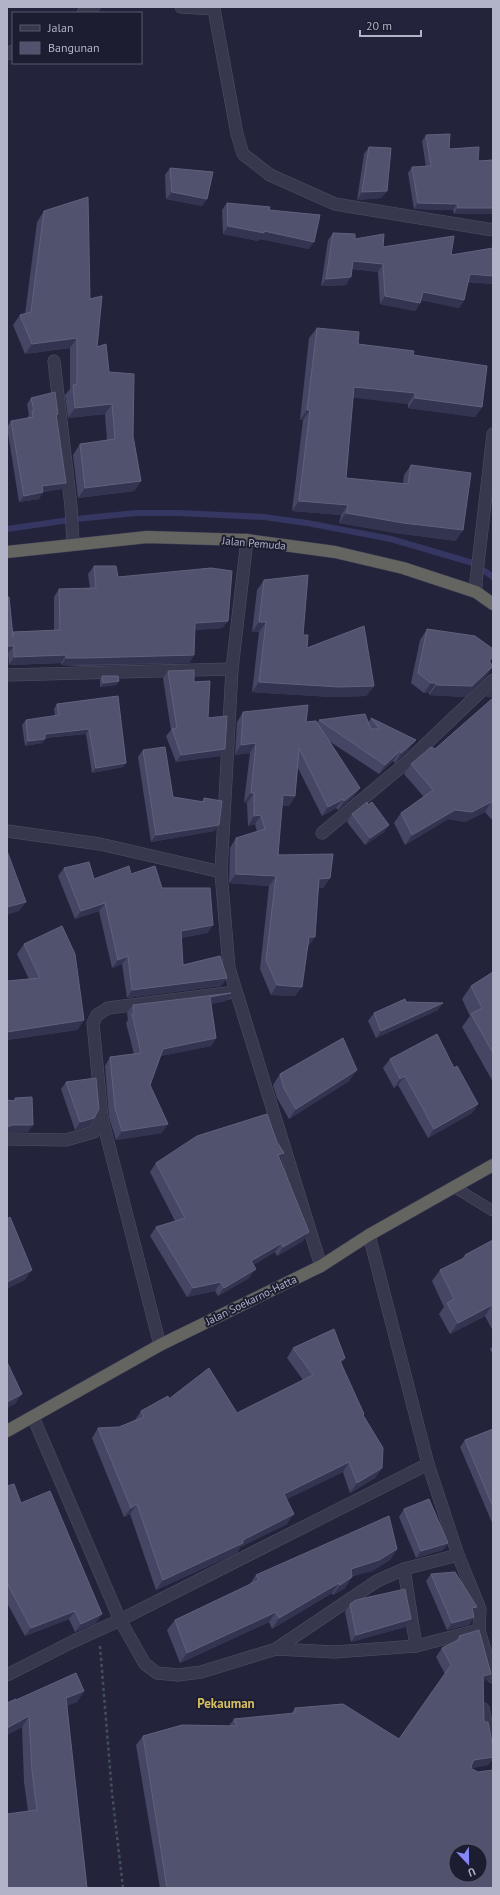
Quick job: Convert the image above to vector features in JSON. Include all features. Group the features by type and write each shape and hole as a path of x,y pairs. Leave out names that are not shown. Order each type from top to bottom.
{"highway":[{"name":"Jalan Pemuda","path":"7,552 72,539 147,537 247,540 335,552 476,586 493,604"},
{"name":"Jalan Soekarno-Hatta","path":"7,1431 160,1345 321,1266 369,1235 493,1166"}],"street":[{"path":"85,12 94,7"},
{"path":"181,7 214,8 237,134 243,154 270,175 335,204 493,230"},
{"path":"54,361 71,506 72,539"},
{"path":"476,586 493,434"},
{"path":"247,540 232,669 221,872 229,968 235,992 321,1266"},
{"path":"7,675 232,669"},
{"path":"322,833 407,762 476,698 493,680"},
{"path":"7,831 100,844 221,872"},
{"path":"160,1345 102,1118 93,1023 97,1015 108,1008 235,992"},
{"path":"7,1139 66,1140 82,1137 94,1132 102,1118"},
{"path":"369,1235 428,1464 458,1555 480,1609 479,1630 493,1677"},
{"path":"33,1416 120,1620 145,1664 157,1673 178,1675 201,1672 276,1649 377,1581 404,1569 458,1555"},
{"path":"7,1675 120,1620 428,1464"},
{"path":"404,1569 416,1646"},
{"path":"276,1649 335,1652 416,1646 479,1630"}],"lane":[{"path":"454,1187 493,1211"},
{"path":"484,1708 493,1752"}],"path":[{"path":"99,1630 112,1793 122,1888"}],"building":[{"path":"450,134 449,149 479,147 478,161 493,160 493,208 458,208 457,204 418,203 412,167 431,166 426,135"},
{"path":"369,147 391,148 387,191 362,192"},
{"path":"170,168 213,172 207,199 172,192"},
{"path":"88,197 90,299 102,296 97,347 106,344 109,372 134,374 133,436 141,481 85,488 80,444 115,439 112,404 75,408 73,385 77,384 77,338 32,344 20,315 31,312 44,211"},
{"path":"227,203 270,207 269,210 320,215 314,242 264,231 264,233 228,226"},
{"path":"333,233 355,234 355,239 384,234 383,247 454,236 451,255 493,248 493,276 470,274 464,300 423,292 420,303 385,296 383,264 353,261 351,277 326,279"},
{"path":"317,328 359,332 358,344 414,351 413,355 487,366 482,407 415,398 415,393 354,387 346,478 408,484 411,465 471,473 463,530 403,523 346,513 348,505 299,501 310,410 307,410"},
{"path":"55,392 58,414 56,414 66,483 42,486 43,492 24,496 11,421 33,417 32,411 34,411 31,398"},
{"path":"94,566 116,566 118,577 211,568 232,571 228,621 195,623 194,655 86,658 66,658 66,655 14,657 14,646 7,646 7,597 9,597 13,637 13,632 60,630 59,589 96,588"},
{"path":"308,575 303,635 308,635 307,648 364,626 374,686 339,687 259,682 266,622 259,622 264,580"},
{"path":"427,629 475,636 493,649 493,656 489,661 493,666 472,686 437,685 436,683 431,683 418,673"},
{"path":"194,670 194,682 210,681 208,718 227,716 225,749 181,755 172,729 177,728 168,671"},
{"path":"102,676 118,676 119,681 103,683"},
{"path":"118,696 126,763 96,768 89,729 45,734 45,739 28,741 26,720 59,715 57,704"},
{"path":"493,698 493,804 491,802 472,812 455,810 412,835 401,813 433,790 411,764 431,747 435,749"},
{"path":"308,705 306,722 316,721 360,788 344,801 343,799 328,807 299,748 295,796 283,795 278,855 333,854 330,878 319,879 315,937 309,937 302,987 277,985 266,960 276,876 236,874 236,838 265,829 261,815 254,816 254,793 251,793 256,743 241,745 243,712"},
{"path":"365,714 371,729 380,729 371,718 416,740 401,753 400,751 385,765 319,720"},
{"path":"165,747 173,797 204,802 204,798 222,801 219,825 156,835 143,750"},
{"path":"367,802 368,805 372,802 389,825 370,838 352,814"},
{"path":"7,851 26,902 7,907"},
{"path":"89,862 94,879 129,866 131,874 155,866 162,888 210,888 213,925 181,931 183,965 220,956 227,978 132,990 128,956 118,960 105,903 81,911 64,868"},
{"path":"62,926 75,954 84,1020 7,1032 7,981 40,978 24,944"},
{"path":"493,972 493,1053 471,1014 482,1008 471,986"},
{"path":"231,993 210,997 216,1038 163,1049 150,1085 168,1124 122,1131 115,1108 110,1057 141,1053 132,1014 134,1014 133,1005"},
{"path":"405,999 406,1002 443,1003 381,1031 374,1013"},
{"path":"437,1034 454,1068 457,1066 478,1104 434,1129 405,1076 400,1079 390,1059"},
{"path":"343,1038 357,1070 296,1109 284,1088 280,1074"},
{"path":"96,1078 99,1109 94,1118 80,1122 66,1082"},
{"path":"32,1097 33,1125 12,1125 7,1127 7,1100 15,1101 15,1098"},
{"path":"267,1114 277,1142 284,1153 278,1155 309,1232 283,1247 282,1243 251,1261 256,1269 224,1288 221,1282 193,1288 156,1227 185,1218 156,1163 197,1136"},
{"path":"10,1217 32,1270 7,1282 7,1219"},
{"path":"493,1240 493,1306 492,1305 458,1323 447,1303 454,1299 440,1270 466,1257 465,1255"},
{"path":"334,1329 345,1358 340,1361 364,1414 363,1415 383,1448 382,1468 357,1483 349,1462 284,1494 294,1514 243,1540 243,1543 163,1580 137,1504 131,1508 98,1428 119,1427 144,1417 141,1411 168,1396 169,1399 209,1368 237,1413 313,1375 293,1348"},
{"path":"7,1362 22,1394 7,1402"},
{"path":"493,1429 493,1507 465,1440"},
{"path":"14,1484 21,1503 50,1491 102,1614 81,1624 75,1611 31,1628 7,1583 7,1486"},
{"path":"429,1499 448,1543 421,1551 404,1509"},
{"path":"389,1516 397,1549 379,1560 351,1569 352,1577 279,1618 276,1612 187,1653 175,1620 259,1580 256,1575"},
{"path":"455,1572 477,1607 472,1608 474,1617 452,1623 431,1574"},
{"path":"405,1589 411,1619 356,1635 350,1604 356,1600"},
{"path":"479,1630 491,1674 483,1676 484,1722 488,1722 493,1748 493,1757 474,1760 471,1766 472,1769 478,1772 493,1770 493,1888 167,1888 143,1736 182,1725 237,1726 234,1719 295,1713 295,1708 343,1704 399,1739 451,1665 442,1648 460,1639 459,1636"},
{"path":"76,1673 84,1691 66,1698 87,1888 7,1888 7,1814 37,1810 32,1771 29,1716 7,1728 7,1703"}],"waterway":[{"path":"7,529 76,519 136,513 178,513 264,517 307,523 391,539 473,563 493,577"}],"district":[{"name":"Pekauman","path":"226,1703"}]}
